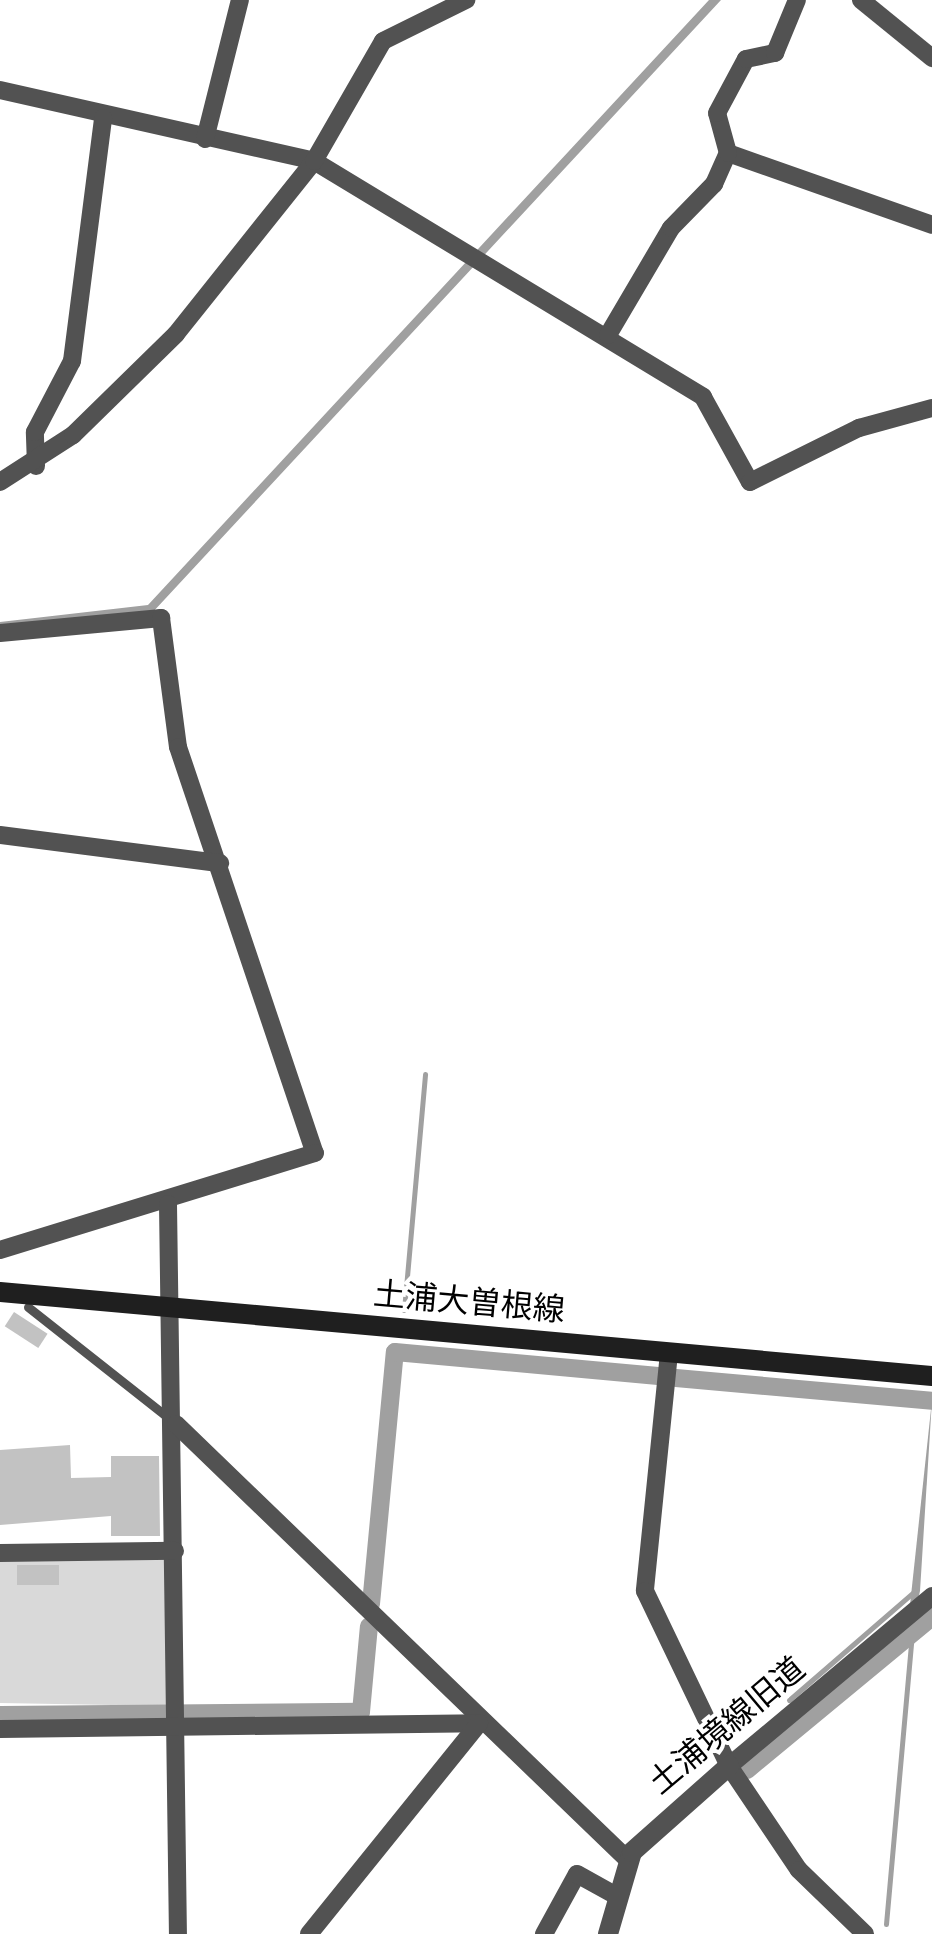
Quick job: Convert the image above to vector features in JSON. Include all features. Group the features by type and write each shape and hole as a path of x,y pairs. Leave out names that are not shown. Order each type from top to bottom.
{"main road":[{"name":"土浦大曽根線","path":"0,1292 932,1376"}],"street":[{"path":"204,139 240,0"},
{"path":"0,482 36,466 176,334 314,161 383,41 466,0"},
{"path":"608,335 671,228 714,184 728,154 716,113 746,59 775,53 797,0"},
{"path":"861,0 932,58"},
{"path":"0,90 102,118 314,161 608,335 703,397 750,482 858,428 932,408"},
{"path":"36,466 35,432 72,361 102,118"},
{"path":"728,154 932,224"},
{"path":"0,632 161,618 178,747 316,1153 168,1204 0,1250"},
{"path":"0,835 70,850 220,864"},
{"path":"168,1204 176,1424 174,1726 178,1934"},
{"path":"670,1352 645,1591 729,1766 799,1870 865,1934"},
{"path":"176,1424 480,1723 627,1859"},
{"path":"0,1553 175,1551"},
{"name":"土浦境線旧道","path":"608,1934 627,1859 729,1766 932,1596"},
{"path":"0,1728 480,1723"},
{"path":"310,1934 480,1723"},
{"path":"544,1934 577,1874 615,1895"}],"lane":[{"path":"28,1306 176,1424"}],"shaded area":[{"path":"709,0 721,0 152,613 0,629 0,622 148,605"},
{"path":"932,1400 920,1591 909,1639 907,1633"},
{"path":"0,1555 170,1558 167,1706 0,1703"}],"building":[{"path":"14,1312 48,1334 38,1348 5,1326"},
{"path":"70,1445 71,1478 111,1477 111,1456 159,1456 160,1536 111,1536 111,1516 0,1525 0,1450"},
{"path":"17,1565 59,1565 59,1585 17,1585"}],"waterway":[{"path":"404,1310 425,1074"},
{"path":"371,1604 395,1352 661,1376"},
{"path":"676,1378 932,1401"},
{"path":"789,1700 915,1591"},
{"path":"747,1770 932,1617"},
{"path":"0,1715 361,1712 369,1626"},
{"path":"886,1924 912,1631"}]}
